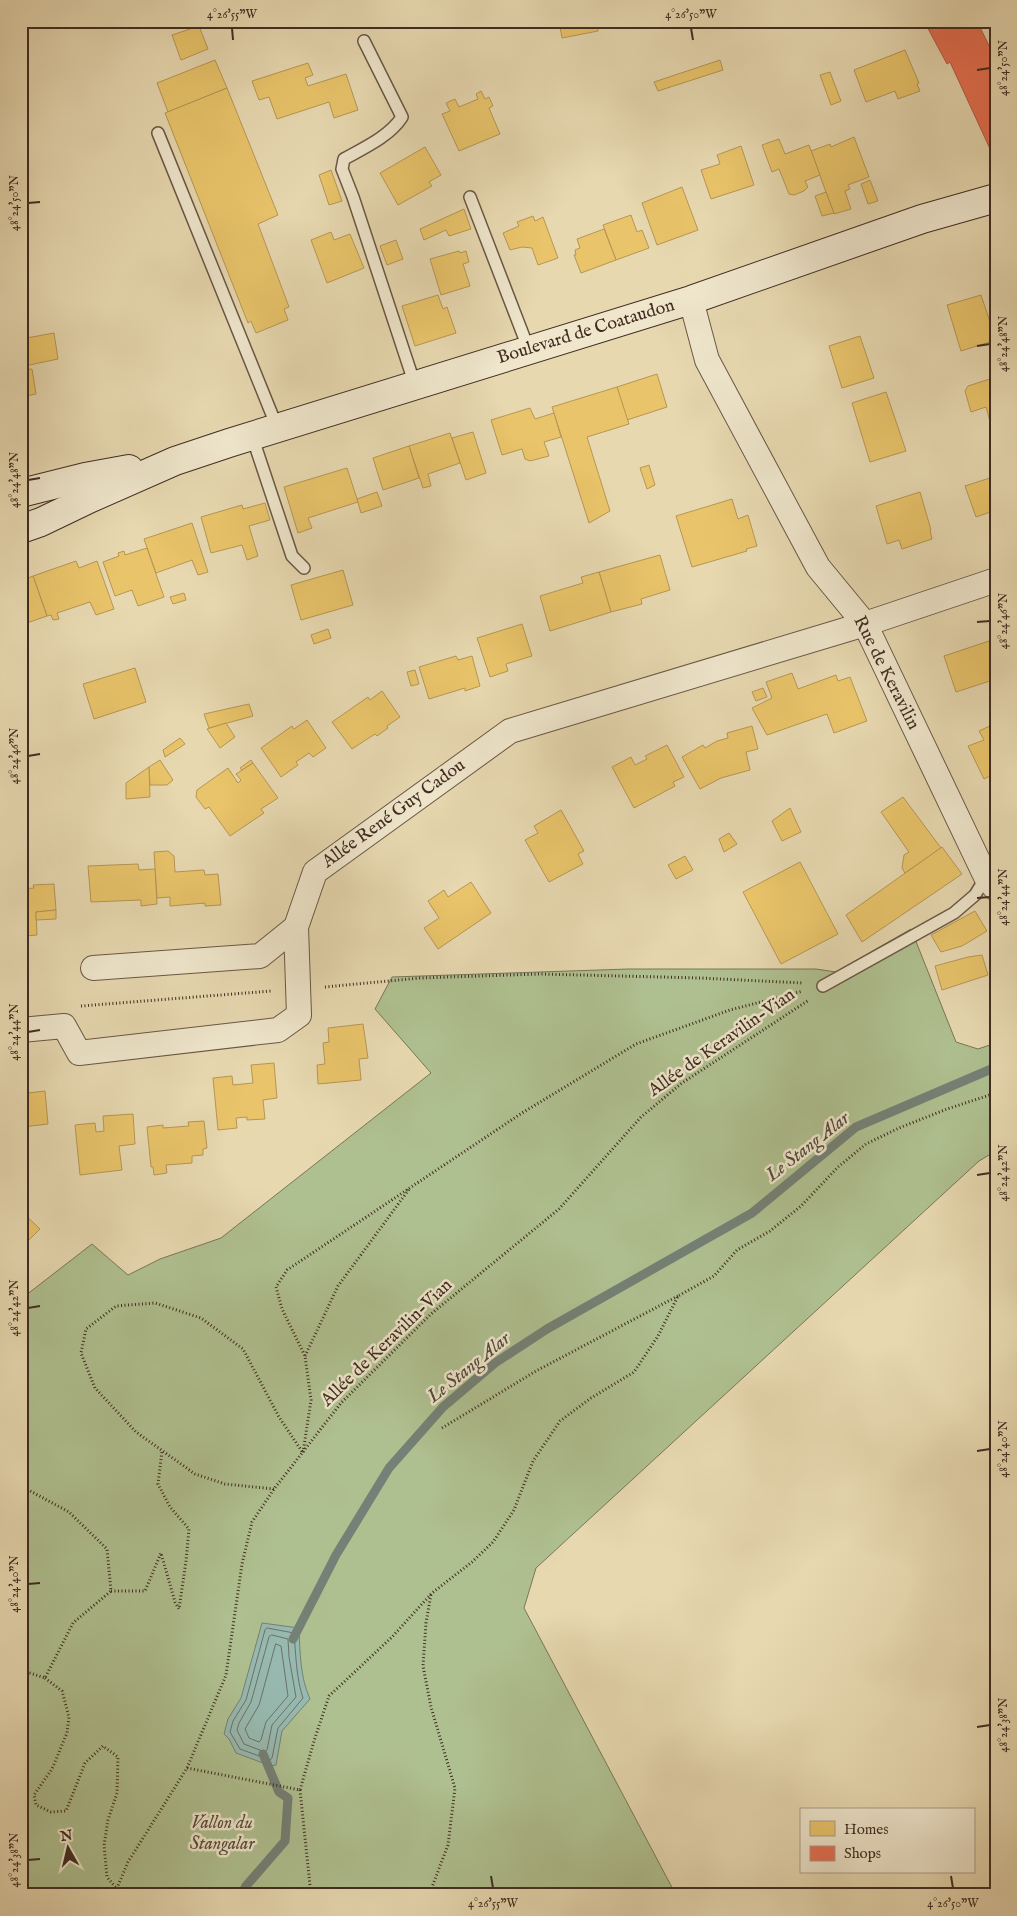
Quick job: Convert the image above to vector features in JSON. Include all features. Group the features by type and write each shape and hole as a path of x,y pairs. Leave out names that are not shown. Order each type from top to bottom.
{"main road":[{"name":"Boulevard de Coataudon","path":"21,529 41,522 175,461 265,431 691,300 922,219 996,198"},
{"name":"Boulevard de Coataudon","path":"21,493 85,477 175,461"}],"street":[{"name":"Rue de Keravilin","path":"691,300 707,360 818,567 865,624 991,883"},
{"name":"Allée René Guy Cadou","path":"21,1030 64,1026 78,1053 278,1030 299,1015 296,927 315,872 510,731 865,624 996,580"},
{"path":"93,968 260,956 296,927"}],"lane":[{"path":"364,41 402,116 398,124 385,134 344,159 342,169 415,385"},
{"path":"158,133 265,431 292,556 304,568"},
{"path":"470,197 529,350"},
{"path":"823,986 954,913 991,883"}],"path":[{"path":"78,1006 420,978 540,974 788,982 823,986"},
{"path":"303,1453 311,1400 305,1356 282,1308 276,1287 287,1270 522,1113 636,1044 730,1010 823,986"},
{"name":"Allée de Keravilin-Vian","path":"114,1895 128,1862 187,1768 226,1675 242,1564 252,1522 274,1489 341,1403 431,1314 559,1209 641,1117 682,1083 805,1004 823,986"},
{"path":"442,1428 536,1371 714,1276 737,1250 770,1231 801,1206 838,1167 866,1144 946,1109 996,1094"},
{"path":"305,1356 338,1286 412,1186"},
{"path":"311,1895 300,1790 329,1696 392,1637 432,1593 472,1562 493,1542 514,1510 533,1461 560,1421 591,1398 634,1372 658,1336 678,1296"},
{"path":"274,1489 225,1484 195,1474 136,1432 95,1388 81,1353 86,1329 116,1306 155,1303 201,1318 243,1349 279,1417 303,1453"},
{"path":"45,1678 73,1623 110,1591 145,1591 162,1553 175,1602 179,1609 189,1529 170,1507 158,1484 162,1451"},
{"path":"21,1486 69,1512 107,1549 110,1591"},
{"path":"428,1895 448,1845 454,1788 431,1707 423,1666 426,1623 432,1593"},
{"path":"21,1670 45,1678 62,1691 69,1717 67,1733 52,1769 34,1795 36,1805 51,1812 66,1811 85,1763 103,1746 118,1756 118,1793 108,1820 104,1845 107,1877 116,1888"},
{"path":"187,1768 300,1790"}],"green space":[{"name":"Vallon du Stangalar","path":"911,929 956,1042 978,1049 996,1043 996,1151 979,1161 536,1568 524,1608 676,1895 21,1895 21,1299 92,1244 128,1275 160,1259 221,1238 431,1073 375,1009 392,977 629,969 816,969 836,972"}],"water":[{"path":"262,1623 299,1628 302,1673 310,1699 282,1731 276,1765 271,1766 236,1753 229,1739 224,1734 228,1719 241,1698"}],"building: Homes":[{"path":"261,21 283,21 264,28"},
{"path":"559,21 597,21 598,31 562,38"},
{"path":"199,26 208,49 181,60 172,35"},
{"path":"905,50 919,83 917,84 920,91 898,99 895,91 866,102 854,70"},
{"path":"215,60 227,88 168,112 157,83"},
{"path":"720,60 723,70 658,91 654,82"},
{"path":"308,63 313,75 305,78 308,86 346,74 358,110 334,118 329,102 277,119 269,97 259,100 252,81"},
{"path":"830,72 841,101 831,105 820,75"},
{"path":"227,88 278,215 258,224 289,307 284,309 288,320 256,333 251,321 248,323 165,113"},
{"path":"481,91 485,99 489,97 493,106 489,108 500,134 459,151 442,114 450,111 446,103 455,99 459,107 478,99 476,94"},
{"path":"854,137 869,177 848,185 850,189 845,191 851,209 834,214 811,151 830,144 831,147"},
{"path":"779,139 785,154 809,145 820,175 805,181 808,187 794,195 789,194 779,169 772,172 762,145"},
{"path":"741,146 754,185 711,199 701,170 720,164 717,155"},
{"path":"425,147 441,175 429,182 432,186 398,205 380,173"},
{"path":"331,170 342,201 329,205 319,175"},
{"path":"870,180 878,201 868,204 861,184"},
{"path":"682,187 698,230 657,245 642,203"},
{"path":"826,192 834,213 822,216 815,196"},
{"path":"464,209 471,229 449,236 446,230 424,240 420,229"},
{"path":"631,215 637,232 642,230 649,248 616,260 603,225"},
{"path":"533,216 535,221 543,217 558,258 538,265 532,248 522,247 510,250 503,233 519,226 517,222"},
{"path":"604,229 616,260 581,273 574,255 576,255 575,250 580,248 577,239"},
{"path":"331,232 334,240 350,234 364,268 327,283 311,240"},
{"path":"396,240 403,259 387,265 380,246"},
{"path":"459,251 460,253 466,251 469,262 463,264 470,286 441,295 430,259"},
{"path":"438,295 443,309 447,307 456,333 415,346 402,306"},
{"path":"981,295 996,340 961,351 947,305"},
{"path":"54,333 58,359 25,366 21,339"},
{"path":"860,336 874,378 842,388 829,346"},
{"path":"32,369 36,394 21,397 21,370"},
{"path":"657,374 667,407 627,420 617,387"},
{"path":"996,377 996,423 991,425 986,407 971,412 965,391 968,386"},
{"path":"617,387 629,424 587,437 610,511 589,523 552,407"},
{"path":"886,392 906,451 870,462 852,403"},
{"path":"530,408 535,419 554,413 561,437 544,442 549,456 530,461 525,459 522,449 502,455 491,420"},
{"path":"473,432 486,473 466,480 452,438"},
{"path":"450,433 460,463 428,474 431,486 423,488 409,446"},
{"path":"409,446 419,478 383,490 373,458"},
{"path":"649,465 655,485 647,489 640,468"},
{"path":"347,468 358,502 308,518 312,528 298,533 284,487"},
{"path":"996,476 996,510 976,517 965,486"},
{"path":"377,492 382,506 361,513 357,499"},
{"path":"920,492 932,539 902,549 899,540 887,544 876,506"},
{"path":"732,499 738,519 748,515 757,546 746,549 747,551 692,567 676,516"},
{"path":"265,503 270,520 249,526 258,556 247,560 242,545 211,553 201,517 242,505 243,509"},
{"path":"192,523 208,572 198,575 192,560 156,573 144,539"},
{"path":"147,548 164,597 138,606 132,590 115,596 103,562 119,556 118,553 124,551 125,555"},
{"path":"660,555 670,590 641,599 642,604 611,612 599,572"},
{"path":"76,561 79,568 97,561 114,609 96,615 90,602 57,613 59,619 53,620 51,615 47,616 33,576"},
{"path":"343,570 353,605 301,620 291,585"},
{"path":"599,572 611,612 550,631 540,596 583,583 581,577"},
{"path":"33,576 47,616 21,625 21,581"},
{"path":"184,593 186,600 173,604 170,597"},
{"path":"522,624 532,656 506,664 508,671 490,677 477,638"},
{"path":"328,629 331,638 314,644 311,635"},
{"path":"989,641 996,661 996,679 956,692 944,656"},
{"path":"456,656 458,660 472,656 480,686 465,691 465,688 429,699 419,667"},
{"path":"135,668 146,702 94,719 83,684"},
{"path":"415,670 419,684 411,686 407,672"},
{"path":"792,673 798,689 836,675 838,681 850,677 867,721 834,733 827,714 767,735 752,708 772,698 766,682"},
{"path":"763,688 767,697 756,701 752,692"},
{"path":"382,691 400,717 377,736 375,734 352,749 332,722 368,697 370,700"},
{"path":"249,704 253,716 209,728 204,714"},
{"path":"307,720 326,748 313,757 309,753 296,762 298,765 281,777 261,748 292,726 294,729"},
{"path":"226,723 235,737 220,748 207,729"},
{"path":"996,723 996,773 984,779 968,746 984,740 979,731"},
{"path":"752,726 758,749 746,752 750,770 721,778 700,789 682,757 703,745 705,748 717,741 728,738 727,733"},
{"path":"180,738 185,744 165,757 163,750"},
{"path":"667,745 684,777 673,782 675,786 634,808 612,767 631,757 635,765 647,759 645,756"},
{"path":"160,760 173,780 167,785 150,785 149,767"},
{"path":"251,760 253,763 242,770 240,768"},
{"path":"253,763 278,798 261,809 264,813 230,836 209,807 205,809 196,797 197,790 228,768 238,783 241,780 236,774"},
{"path":"149,767 150,797 126,799 126,783"},
{"path":"903,797 941,848 905,873 902,868 904,855 909,852 881,812"},
{"path":"790,808 801,832 782,841 772,821"},
{"path":"561,810 584,851 578,854 583,864 549,882 525,840 538,833 534,826"},
{"path":"729,833 737,844 724,852 719,839"},
{"path":"942,847 962,874 862,942 846,915"},
{"path":"168,851 174,856 175,872 204,870 205,875 218,874 221,905 205,906 205,903 170,906 170,897 157,898 154,852"},
{"path":"685,856 693,870 676,879 668,865"},
{"path":"800,862 838,934 781,964 743,892"},
{"path":"138,864 139,870 155,869 157,904 141,906 141,900 91,902 88,866"},
{"path":"471,882 491,913 438,949 424,928 439,918 428,901 444,890 448,897"},
{"path":"54,884 56,910 36,912 37,935 26,936 23,889 34,888 33,885"},
{"path":"21,889 23,889 26,936 21,937"},
{"path":"56,910 56,919 36,920 36,912"},
{"path":"975,911 987,931 962,946 941,952 931,935"},
{"path":"982,955 988,975 942,990 935,966"},
{"path":"363,1024 368,1058 359,1059 361,1080 318,1084 317,1065 325,1064 323,1043 329,1042 328,1028"},
{"path":"274,1063 277,1098 263,1100 265,1119 247,1120 247,1117 236,1118 237,1128 218,1130 213,1078 232,1076 233,1085 253,1083 251,1065"},
{"path":"26,1081 28,1093 45,1091 48,1124 23,1127 24,1135 21,1135 21,1082"},
{"path":"133,1114 135,1144 119,1146 122,1170 80,1175 75,1125 95,1123 96,1132 104,1131 103,1116"},
{"path":"204,1121 207,1148 203,1149 203,1155 192,1156 192,1163 166,1165 167,1173 154,1175 153,1167 151,1167 147,1127 163,1125 163,1128 189,1126 188,1122"},
{"path":"21,1211 40,1229 21,1248"}],"building: Shops":[{"path":"924,21 977,21 996,60 996,149 991,151 950,62 947,64"}],"waterway":[{"name":"Le Stang Alar","path":"293,1639 336,1555 389,1468 443,1407 495,1363 547,1329 752,1213 856,1127 996,1067"},
{"name":"Le Stang Alar","path":"241,1895 246,1886 285,1841 288,1798 279,1792 263,1754"}]}
